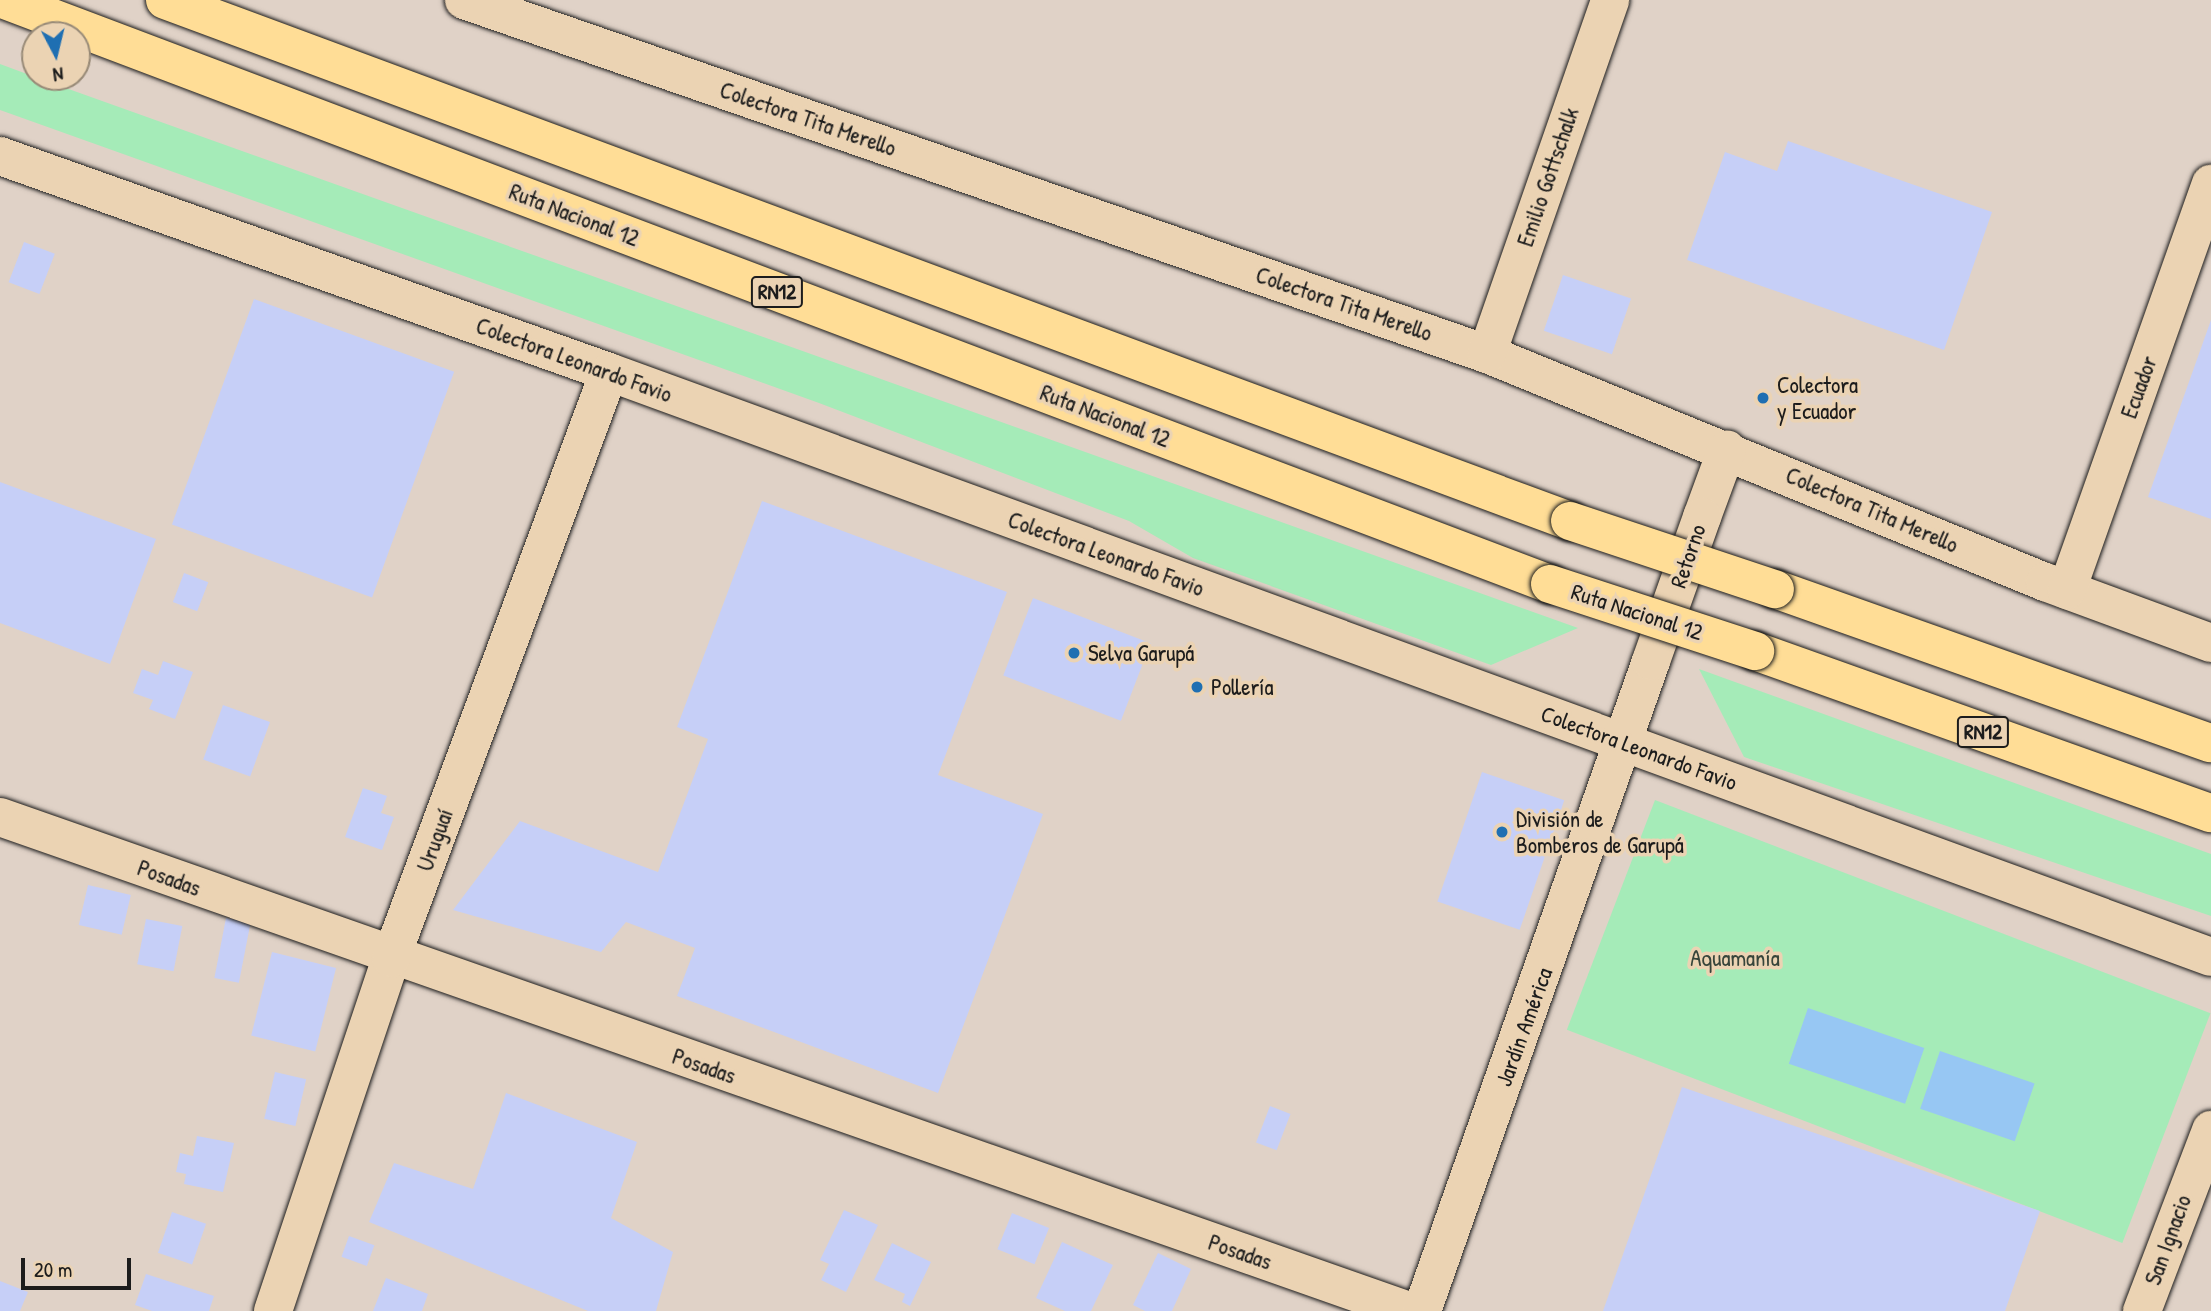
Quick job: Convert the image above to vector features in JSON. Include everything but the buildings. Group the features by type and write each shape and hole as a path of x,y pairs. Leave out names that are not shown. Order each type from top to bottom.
{"highway":[{"name":"Ruta Nacional 12","path":"5,0 1550,584 1755,652 2211,813"},
{"path":"165,0 1570,521 1775,589 2211,743"}],"street":[{"name":"Colectora Tita Merello","path":"464,0 1487,354 1727,449 2067,590 2211,643"},
{"name":"Emilio Gottschalk","path":"1487,354 1609,0"},
{"name":"Colectora Leonardo Favio","path":"0,156 609,372 2211,957"},
{"name":"Ecuador","path":"2067,590 2211,184"},
{"name":"Uruguaí","path":"273,1311 391,958 609,372"},
{"name":"Retorno","path":"1626,743 1651,661 1727,449"},
{"name":"Jardín América","path":"1422,1311 1626,743"},
{"name":"Posadas","path":"0,817 391,958 1409,1311"},
{"name":"San Ignacio","path":"2142,1311 2211,1130"}],"green space":[{"path":"0,64 21,72 21,91 76,91 1578,628 1491,665 1193,558 1129,521 819,403 0,110"},
{"path":"1699,669 2211,854 2211,916 1744,757"},
{"name":"Aquamanía","path":"1655,800 2210,1013 2122,1243 1567,1030"}],"water":[{"path":"1808,1008 1924,1048 1905,1104 1789,1064"},
{"path":"1940,1051 2035,1084 2015,1141 1920,1109"}],"place":[{"name":"Colectora y Ecuador","path":"1763,398"},
{"name":"Selva Garupá","path":"1074,653"},
{"name":"Pollería","path":"1197,687"},
{"name":"División de Bomberos de Garupá","path":"1502,832"}]}
